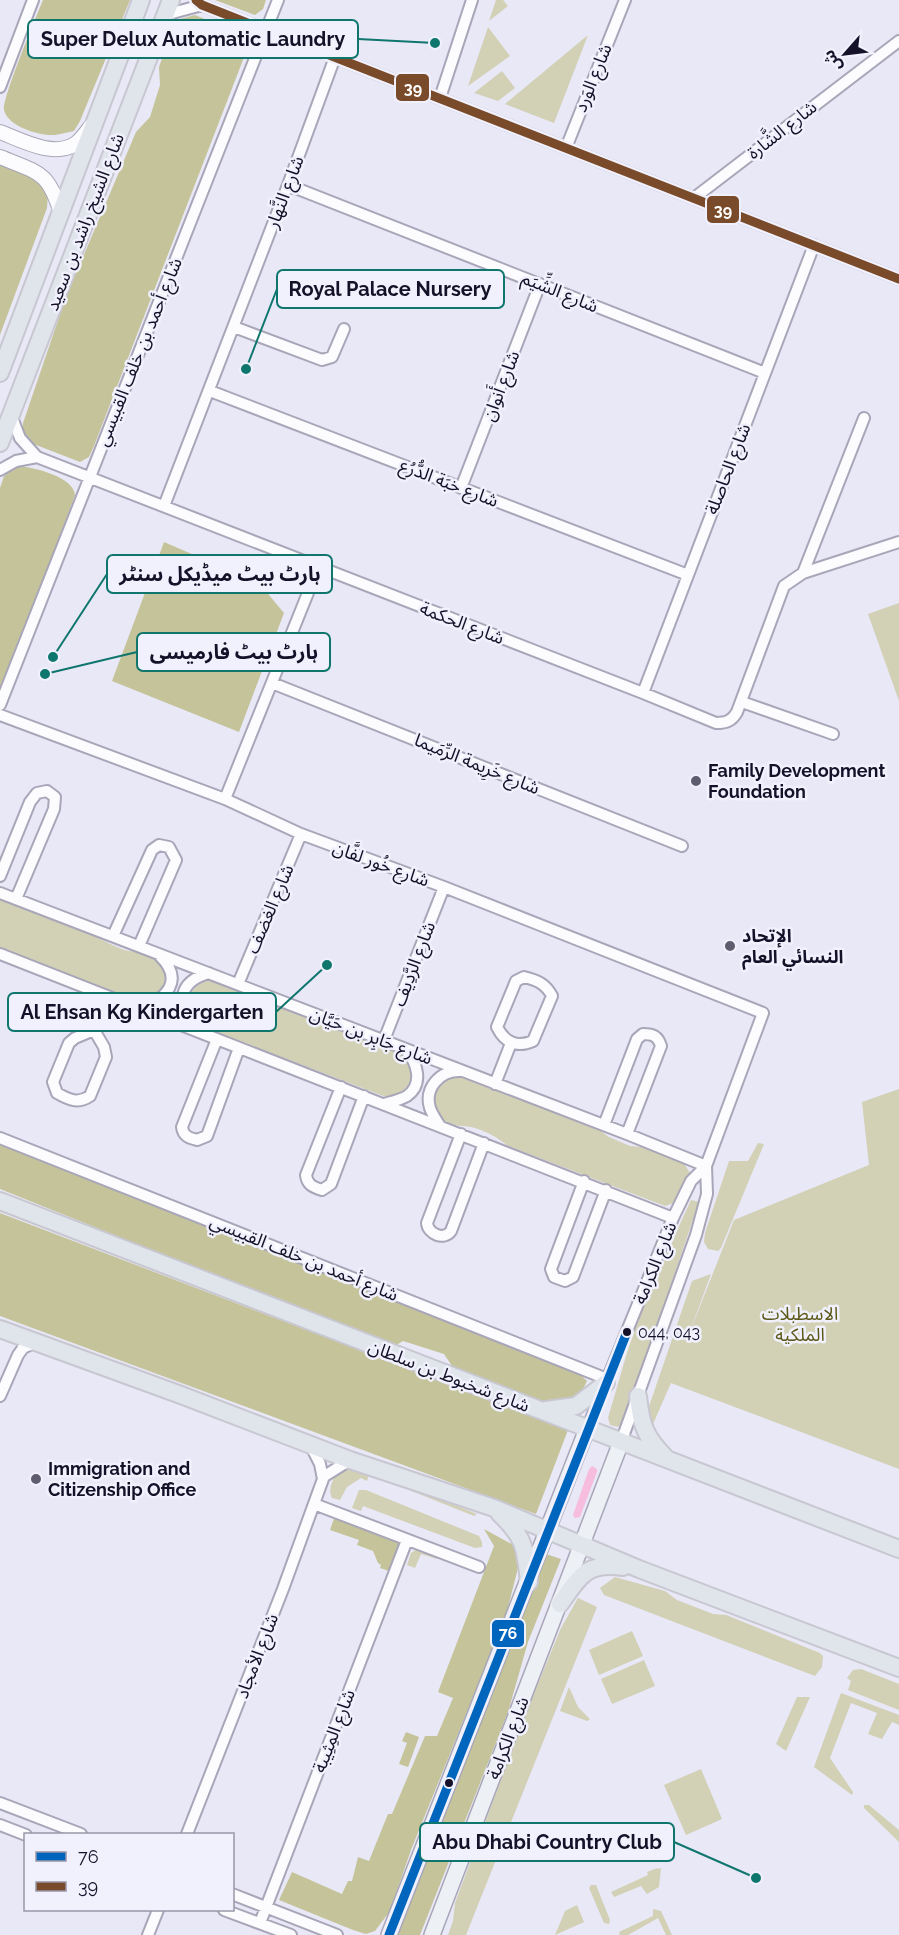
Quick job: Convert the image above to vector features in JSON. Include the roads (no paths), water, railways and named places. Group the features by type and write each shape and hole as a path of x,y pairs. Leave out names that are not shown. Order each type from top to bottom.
{"main road":[{"name":"شارع الشيخ راشد بن سعيد","path":"0,373 141,0"},
{"name":"شارع الشيخ راشد بن سعيد","path":"0,444 168,8"},
{"name":"شارع شخبوط بن سلطان","path":"0,1201 899,1549"},
{"path":"0,1329 311,1446 494,1508 639,1569 899,1668"},
{"path":"539,1410 576,1406 606,1381"},
{"path":"638,1396 645,1433 668,1460"},
{"name":"شارع الكرامة","path":"391,1928 529,1582 587,1429"},
{"name":"شارع الكرامة","path":"432,1935 621,1442"},
{"path":"494,1508 523,1542 529,1582"},
{"path":"560,1604 581,1575 591,1568 604,1565 639,1569"}],"street":[{"path":"0,87 33,0"},
{"name":"شارع أحمد بن خلف القبيسي","path":"0,705 278,0"},
{"path":"440,98 472,0"},
{"path":"168,8 199,3 899,279"},
{"name":"شارع الوَرد","path":"566,148 623,3"},
{"name":"شارع الشَّارة","path":"694,198 899,41"},
{"name":"شارع النَّهار","path":"164,506 210,392 335,57"},
{"path":"34,145 51,149 75,144 93,123"},
{"path":"0,131 40,148 42,158 30,169"},
{"path":"0,157 30,169 50,183 61,213"},
{"name":"شارع الشِّيَم","path":"288,185 765,373"},
{"name":"شارع الحاصلة","path":"643,693 814,245"},
{"name":"شارع أَنوان","path":"461,488 540,284"},
{"path":"234,327 322,360 332,357 344,329"},
{"name":"شارع خبَة الدُّرُع","path":"210,392 688,575"},
{"path":"11,415 20,438 37,457"},
{"name":"شارع الحكمة","path":"803,573 864,418"},
{"path":"0,470 15,461 37,457"},
{"name":"شارع الحكمة","path":"37,457 716,723 727,722 734,718 742,702 784,586 803,573 899,542"},
{"path":"225,799 318,568"},
{"name":"شارع خَرِيمة الرِّمَيما","path":"272,682 682,846"},
{"path":"742,702 832,734"},
{"name":"شارع خُور لفَّان","path":"0,715 225,799 301,834 444,887 763,1013"},
{"path":"0,876 30,802 37,793 47,791 55,797 54,809 16,899"},
{"name":"شارع الغضف","path":"238,984 301,834"},
{"path":"113,936 152,849 159,845 169,847 176,860 139,946"},
{"name":"شارع الرَّدِيف","path":"384,1040 444,887"},
{"name":"شارع جَابِر بن حَيَّان","path":"0,893 706,1166"},
{"path":"140,1009 163,998 169,988 171,968 158,953"},
{"path":"0,954 674,1218"},
{"path":"191,1029 183,1013 184,992 188,982 209,973"},
{"path":"524,977 537,980 548,988 552,996 541,1023 533,1041 524,1045 511,1043 502,1036 497,1027 516,981 524,977"},
{"path":"94,1030 104,1047 106,1057 90,1096 77,1102 67,1099 57,1093 53,1082 69,1043 94,1030 106,996"},
{"name":"شارع الكرامة","path":"621,1442 696,1235 706,1194 706,1166 763,1013"},
{"path":"604,1125 637,1039 643,1034 651,1034 659,1039 661,1046 627,1134"},
{"path":"217,1039 182,1127 187,1137 197,1140 207,1136 239,1048"},
{"path":"495,1084 511,1043"},
{"path":"384,1104 407,1096 414,1088 417,1070 414,1059 405,1049"},
{"path":"440,1125 429,1106 435,1080 449,1071 462,1070"},
{"path":"341,1087 306,1175 306,1181 310,1185 322,1190 330,1184 364,1096"},
{"path":"461,1134 427,1223 431,1232 443,1237 452,1231 484,1143"},
{"name":"شارع أحمد بن خلف القبيسي","path":"0,1138 606,1381"},
{"name":"شارع الكرامة","path":"587,1429 674,1218 691,1181 706,1166"},
{"path":"584,1181 551,1269 554,1276 565,1281 573,1277 606,1190"},
{"path":"0,1396 20,1351 36,1342"},
{"path":"311,1446 320,1464 323,1477 350,1460"},
{"name":"شارع الأمجاد","path":"187,1833 276,1607 323,1477"},
{"path":"314,1504 479,1567"},
{"name":"شارع المِثِيبة","path":"261,1923 407,1540"},
{"path":"0,1803 78,1833"},
{"path":"0,1825 24,1834"},
{"path":"234,1895 337,1935"},
{"path":"148,1935 158,1911"},
{"path":"227,1911 291,1935"},
{"path":"381,1935 391,1928"}],"place":[{"name":"Super Delux Automatic Laundry","path":"435,43"},
{"name":"Royal Palace Nursery","path":"246,369"},
{"name":"ہارٹ بیٹ میڈیکل سنٹر","path":"53,657"},
{"name":"ہارٹ بیٹ فارمیسی","path":"45,674"},
{"name":"Family Development Foundation","path":"696,781"},
{"name":"الإتحاد النسائي العام","path":"730,946"},
{"name":"Al Ehsan Kg Kindergarten","path":"327,965"},
{"name":"044, 043","path":"627,1332"},
{"name":"Immigration and Citizenship Office","path":"36,1479"},
{"name":"Abu Dhabi Country Club","path":"756,1878"}],"park label":[{"name":"الاسطبلات الملكية","path":"800,1324"}]}
